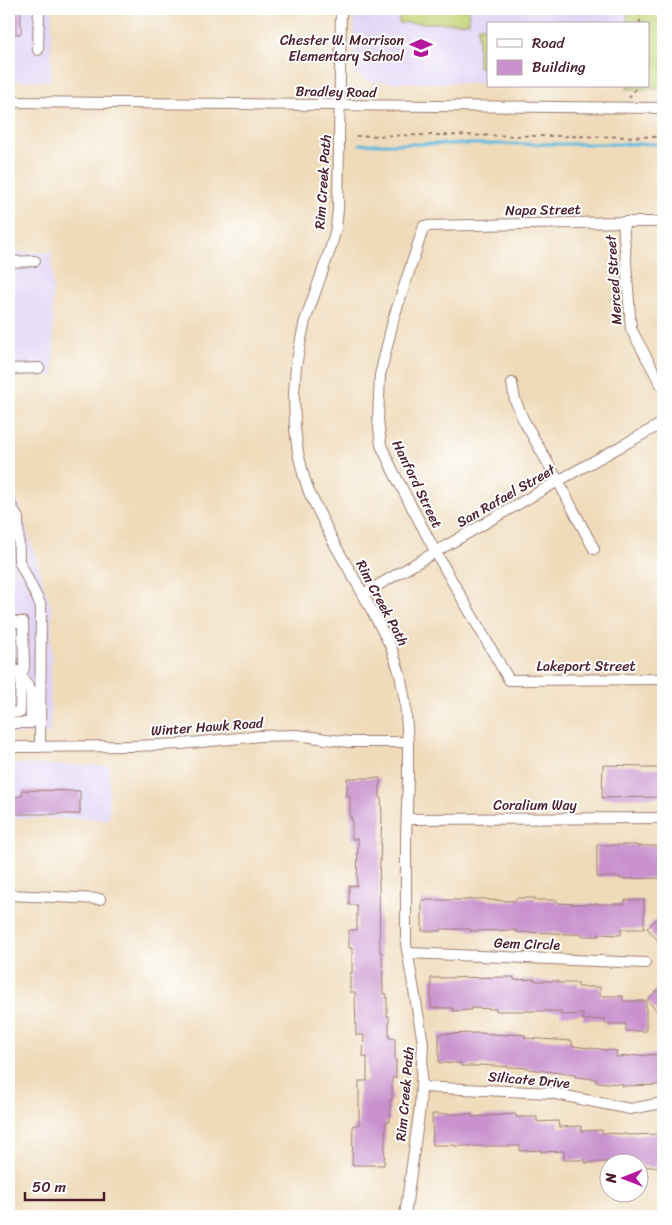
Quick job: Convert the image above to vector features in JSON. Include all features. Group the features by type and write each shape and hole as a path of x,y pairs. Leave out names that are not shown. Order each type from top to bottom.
{"street":[{"path":"32,9 36,18 38,39"},
{"path":"38,50 39,9"},
{"name":"Rim Creek Path","path":"341,9 341,106 336,228 331,248 305,321 300,344 296,366 295,420 298,453 309,492 335,545 391,647 402,680 405,701 408,742 406,944 423,1043 420,1107 405,1216"},
{"name":"Bradley Road","path":"9,102 663,108"},
{"name":"Merced Street","path":"624,222 631,329 663,388"},
{"name":"Napa Street","path":"424,226 663,222"},
{"name":"Hanford Street","path":"424,226 394,316 380,375 378,419 381,445 436,552 509,680"},
{"path":"9,262 35,261"},
{"path":"9,369 38,368"},
{"path":"512,383 515,400 523,419 594,549"},
{"name":"San Rafael Street","path":"363,594 663,423"},
{"path":"9,502 18,518 19,561 41,606 40,747"},
{"path":"9,622 23,622 24,668 21,676 20,712 9,712"},
{"path":"9,723 31,723 31,690 11,666"},
{"path":"9,718 25,717 26,690 21,676"},
{"name":"Lakeport Street","path":"509,680 663,679"},
{"name":"Winter Hawk Road","path":"9,747 181,744 260,736 297,735 349,742 408,742"},
{"name":"Coralium Way","path":"407,819 663,818"},
{"path":"9,895 100,899"},
{"name":"Gem Circle","path":"408,953 645,963"},
{"name":"Silicate Drive","path":"421,1087 551,1093 630,1108 663,1103"}],"path":[{"path":"640,22 641,9"},
{"path":"356,136 663,137"}],"shaded area":[{"path":"9,9 52,9 51,81 9,81"},
{"name":"Chester W. Morrison Elementary School","path":"354,9 627,9 627,22 487,22 487,83 369,82 354,73"},
{"path":"9,138 10,252 52,252 54,376 10,378 14,488 52,610 50,734 9,734"},
{"path":"9,764 109,766 109,819 9,818"}],"green space":[{"path":"399,9 469,9 469,23 399,23"},
{"path":"627,9 663,9 663,89 627,89 650,88 650,22 627,22"},
{"path":"478,27 487,27 487,67 478,67"}],"building":[{"path":"9,9 21,9 21,34 9,34"},
{"path":"603,765 663,768 663,797 602,798"},
{"path":"347,778 380,778 382,817 379,883 380,952 382,952 383,994 387,994 389,1038 395,1038 396,1060 396,1078 392,1078 390,1121 386,1122 384,1165 352,1165 353,1125 359,1125 359,1081 367,1081 367,1057 363,1057 364,1035 356,1035 355,992 350,992 352,948 349,948 349,930 357,930 357,905 349,905 349,886 357,886 358,839 352,839 352,818 350,818 350,796 347,796"},
{"path":"22,790 80,791 80,814 9,814 9,797 22,796"},
{"path":"597,845 663,846 663,878 620,879 620,877 597,877"},
{"path":"516,898 557,900 557,903 578,904 625,904 625,900 644,900 644,929 621,929 621,935 599,934 599,936 516,932 516,930 470,931 470,929 441,929 441,931 422,931 422,900 487,899 516,901"},
{"path":"663,913 663,946 647,928"},
{"path":"514,977 514,980 535,979 535,981 578,983 578,987 600,987 600,996 623,996 623,1001 646,1001 646,1031 626,1031 626,1024 605,1024 605,1019 583,1020 583,1014 561,1015 561,1011 496,1011 496,1009 471,1008 471,1010 453,1011 453,1008 431,1008 431,978"},
{"path":"663,984 663,1017 647,1000"},
{"path":"439,1034 525,1035 525,1038 572,1041 572,1046 617,1051 616,1057 661,1054 662,1085 622,1086 622,1084 596,1082 596,1079 529,1068 479,1065 461,1066 461,1063 439,1063"},
{"path":"432,1114 472,1114 472,1117 516,1114 516,1117 537,1117 537,1122 558,1121 559,1127 581,1126 581,1131 602,1130 602,1133 626,1135 663,1134 663,1168 650,1167 650,1152 600,1152 600,1162 585,1163 585,1160 564,1160 564,1151 520,1151 520,1146 433,1145"}],"waterway":[{"path":"360,144 663,144"}],"place":[{"name":"Chester W. Morrison Elementary School","path":"421,48"}]}
